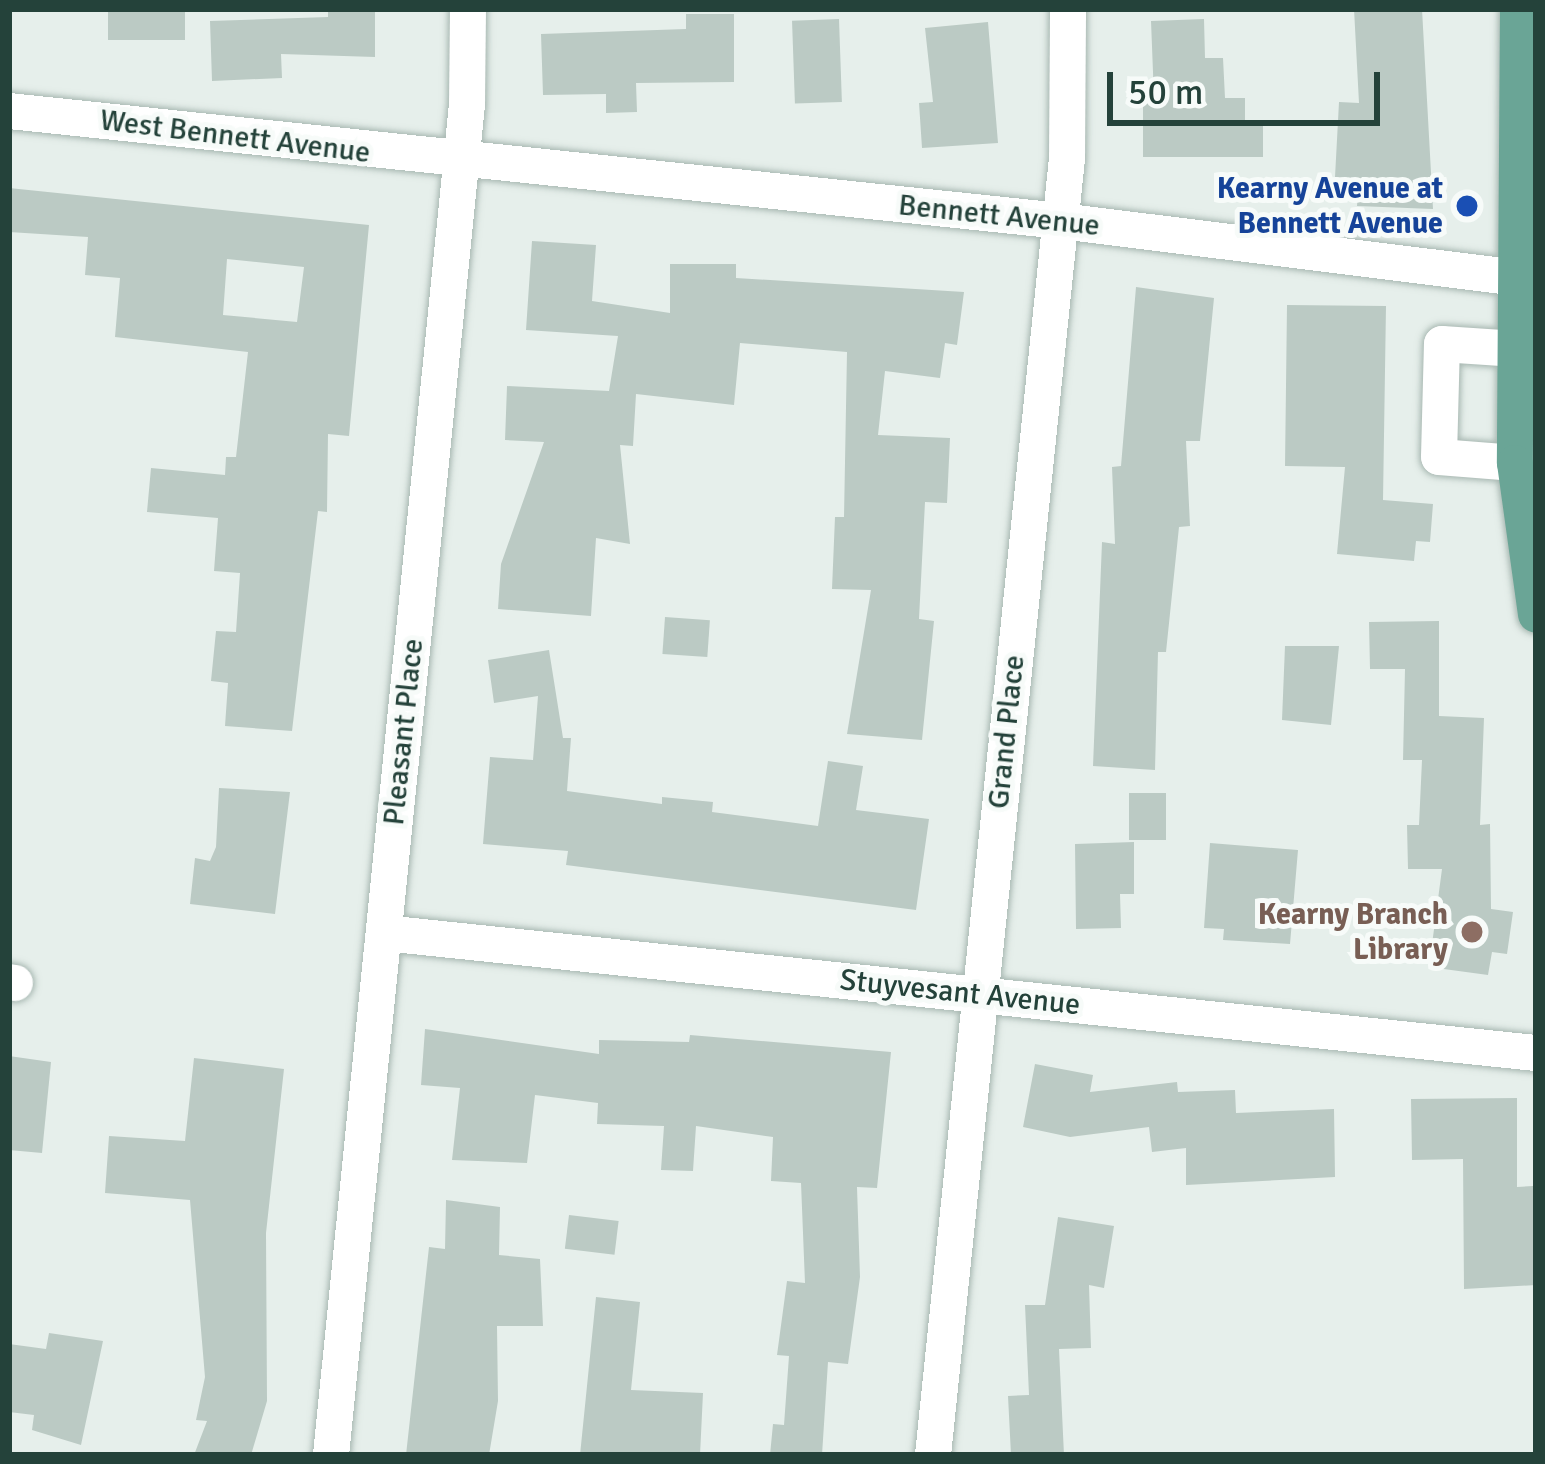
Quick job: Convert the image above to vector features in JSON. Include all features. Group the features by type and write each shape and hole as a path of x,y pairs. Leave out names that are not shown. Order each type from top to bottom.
{"main road":[{"path":"1518,9 1527,98 1527,279 1517,349 1515,463 1536,615"}],"street":[{"name":"Pleasant Place","path":"332,1455 461,164 468,9"},
{"name":"Grand Place","path":"933,1455 1060,221 1068,9"},
{"name":"West Bennett Avenue","path":"9,111 461,164"},
{"name":"Bennett Avenue","path":"461,164 1060,221 1527,279"},
{"path":"1515,463 1439,457 1442,344 1517,349"},
{"name":"Stuyvesant Avenue","path":"384,933 1536,1053"}],"building":[{"path":"108,9 185,9 185,40 108,40"},
{"path":"328,9 375,9 375,57 281,54 282,78 212,81 210,21 328,17"},
{"path":"1354,9 1422,9 1433,209 1357,206 1359,178 1335,177 1339,102 1359,103"},
{"path":"686,14 734,14 734,82 636,83 637,112 606,113 606,94 543,95 541,34 686,29"},
{"path":"839,19 842,102 795,104 792,21"},
{"path":"1204,19 1205,58 1223,58 1225,98 1245,98 1245,125 1263,125 1263,157 1143,157 1143,98 1154,98 1151,21"},
{"path":"988,22 998,143 922,148 919,103 933,102 925,28"},
{"path":"9,188 369,225 349,436 328,434 327,512 318,511 292,731 225,726 228,683 211,681 216,631 236,632 240,573 214,571 218,518 147,512 151,468 225,475 226,457 236,457 248,352 115,337 120,278 85,275 88,237 9,232","holes":["227,259 304,267 297,322 223,315"]},
{"path":"532,241 596,245 592,301 670,313 670,264 736,264 736,278 964,292 957,345 945,343 940,378 885,371 878,435 950,438 947,503 925,502 919,619 934,621 922,740 847,734 871,590 832,589 835,517 844,517 847,352 740,343 734,405 636,394 633,446 620,445 630,544 596,538 591,616 498,609 501,564 544,442 505,440 507,386 609,391 618,336 526,330"},
{"path":"1136,287 1214,298 1200,441 1186,441 1190,526 1179,527 1166,652 1158,652 1155,770 1093,766 1102,542 1115,544 1112,467 1121,466"},
{"path":"1287,305 1386,306 1383,500 1433,504 1430,542 1416,541 1414,561 1337,554 1345,467 1285,466"},
{"path":"665,617 710,620 707,657 662,654"},
{"path":"1439,621 1439,716 1484,718 1480,825 1490,824 1491,909 1513,912 1507,954 1492,952 1488,975 1429,967 1442,869 1408,869 1407,825 1419,825 1422,760 1403,760 1405,669 1370,669 1369,622"},
{"path":"1285,646 1339,646 1331,725 1282,720"},
{"path":"549,650 563,738 571,738 567,791 662,804 662,797 713,802 712,812 818,826 828,761 863,766 856,810 929,819 916,910 566,865 568,851 483,844 490,757 533,760 538,696 494,703 488,660"},
{"path":"219,788 290,792 275,914 190,904 195,858 210,861 216,847"},
{"path":"1129,793 1166,793 1166,840 1129,840"},
{"path":"1134,842 1134,894 1120,894 1121,928 1076,929 1075,844"},
{"path":"1210,843 1298,850 1290,944 1223,940 1224,929 1204,928"},
{"path":"425,1029 599,1054 599,1040 689,1042 690,1035 891,1052 877,1188 857,1187 860,1277 848,1364 828,1362 822,1455 770,1455 773,1424 784,1425 789,1356 777,1355 787,1281 805,1283 801,1183 771,1181 773,1137 696,1126 693,1171 661,1170 664,1126 597,1124 598,1103 535,1095 527,1163 452,1160 460,1088 421,1085"},
{"path":"9,1056 51,1062 42,1153 9,1150"},
{"path":"194,1058 284,1069 266,1233 267,1401 251,1455 194,1455 207,1421 196,1420 205,1377 190,1200 105,1193 109,1136 185,1141"},
{"path":"1035,1064 1093,1075 1090,1092 1177,1082 1178,1092 1235,1090 1236,1113 1334,1109 1335,1177 1186,1185 1186,1148 1152,1152 1149,1127 1070,1137 1023,1127"},
{"path":"1517,1098 1517,1187 1533,1186 1536,1285 1464,1289 1463,1159 1412,1160 1411,1099"},
{"path":"446,1200 500,1207 499,1255 540,1259 543,1326 497,1326 498,1401 489,1455 406,1455 429,1247 445,1249"},
{"path":"569,1215 619,1221 614,1255 565,1249"},
{"path":"1058,1217 1114,1226 1104,1288 1089,1285 1091,1348 1059,1349 1064,1455 1011,1455 1008,1396 1029,1395 1025,1305 1045,1305"},
{"path":"596,1297 640,1302 631,1390 703,1393 700,1455 580,1455"},
{"path":"49,1333 103,1341 81,1445 32,1430 34,1415 9,1412 9,1344 46,1349"}],"place":[{"name":"Kearny Avenue at Bennett Avenue","path":"1467,206"},
{"name":"Kearny Branch Library","path":"1472,932"}]}
